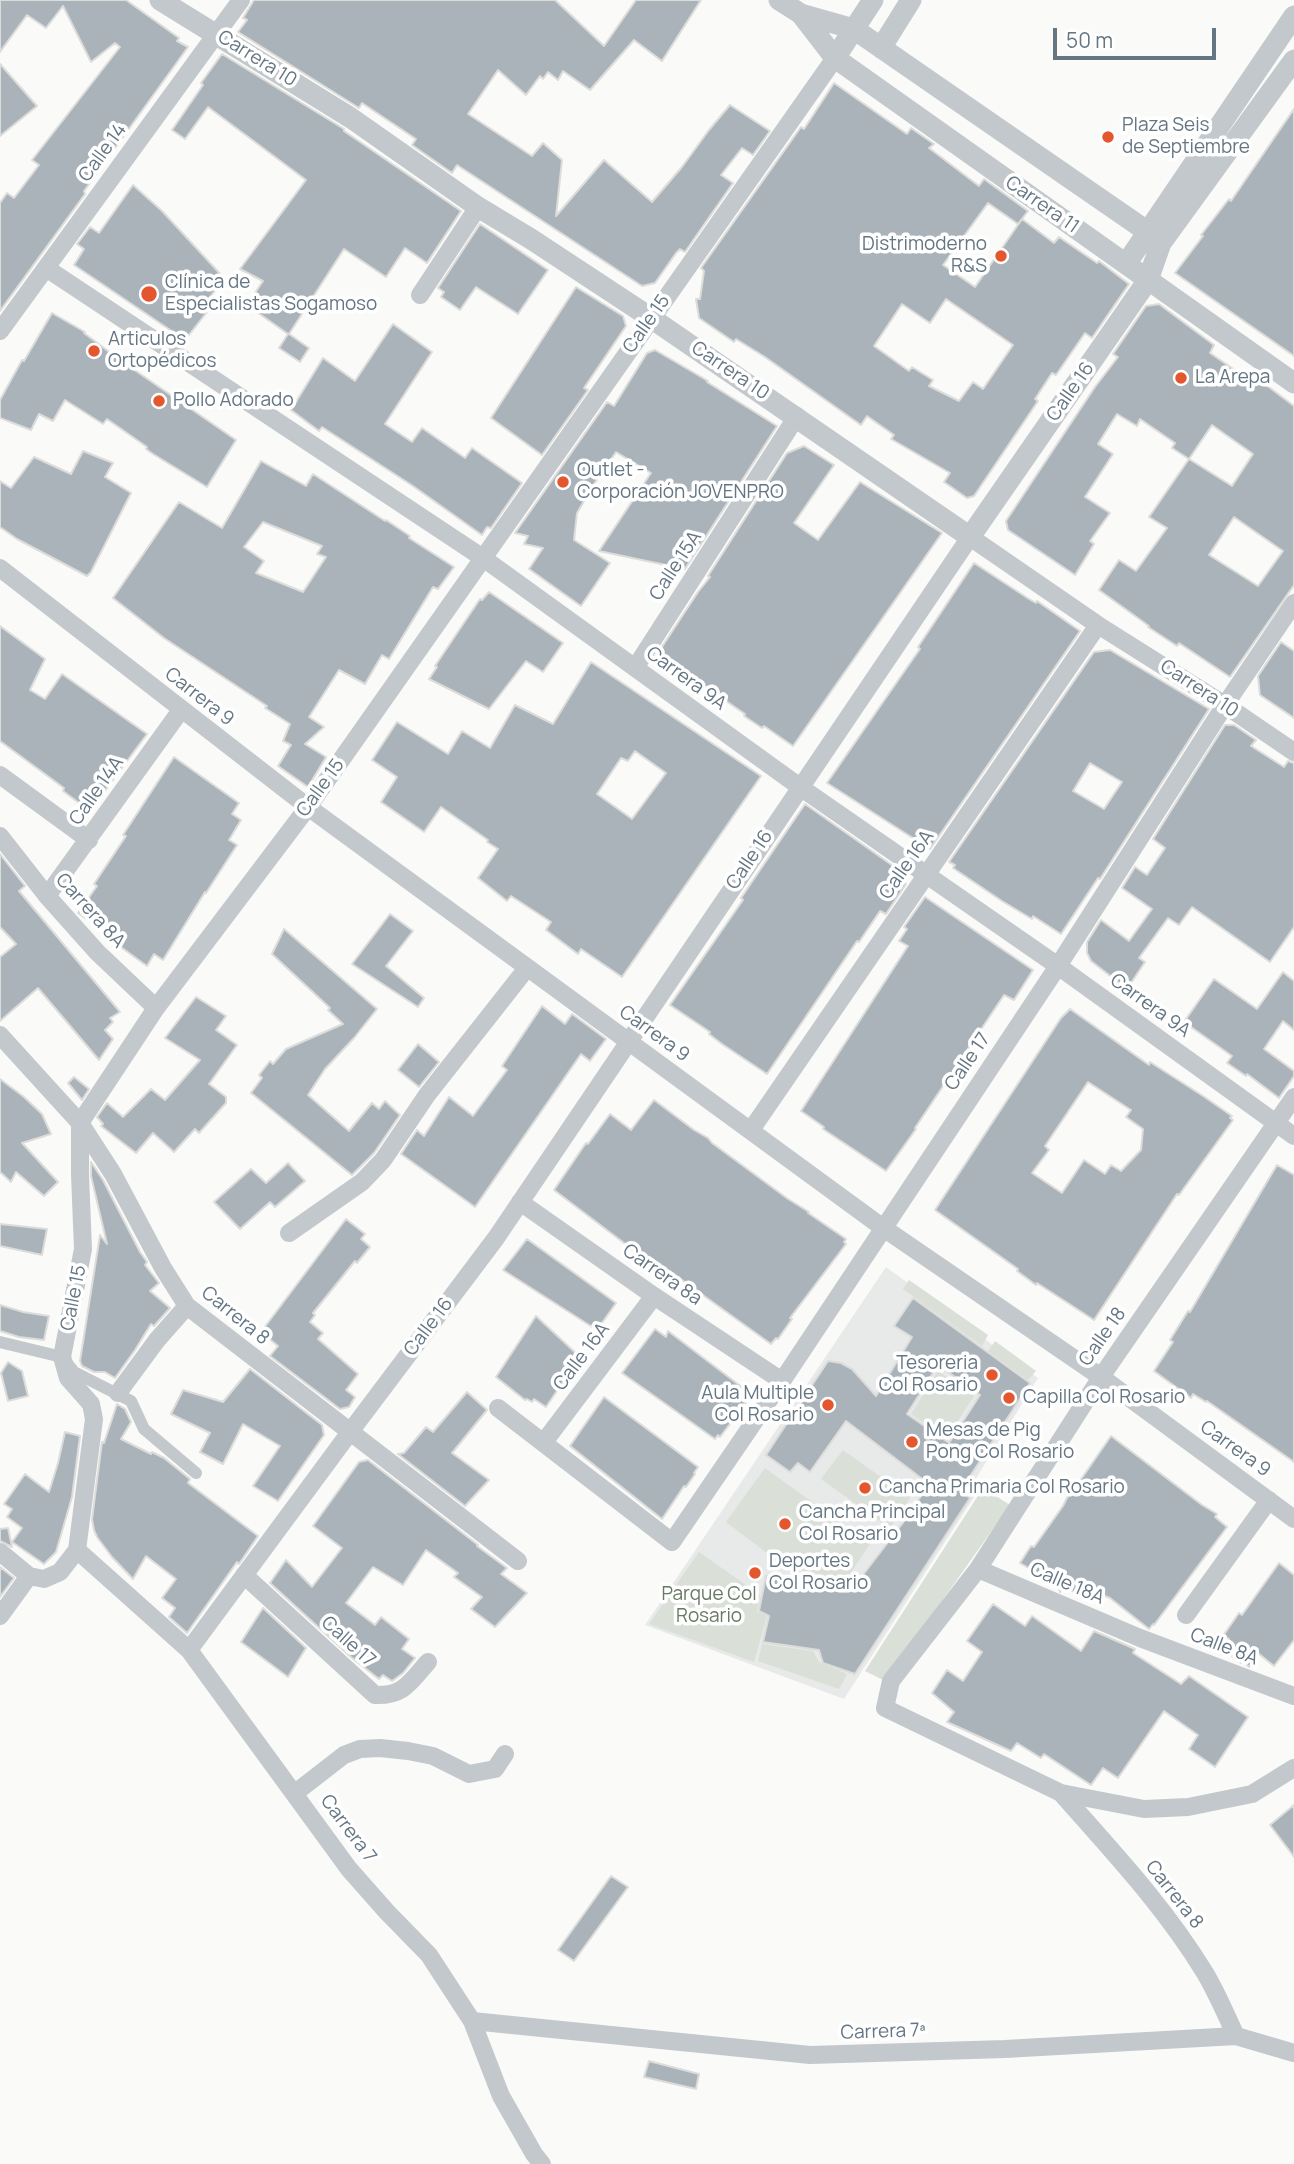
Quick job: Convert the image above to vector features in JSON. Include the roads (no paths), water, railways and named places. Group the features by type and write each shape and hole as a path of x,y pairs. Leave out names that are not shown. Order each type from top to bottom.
{"street":[{"name":"Carrera 10","path":"160,0 351,118 478,207 531,239 797,416 1098,625 1294,752"},
{"name":"Calle 14","path":"0,331 241,0"},
{"name":"Carrera 11","path":"779,0 801,14 854,29 1148,232"},
{"name":"Calle 15","path":"77,1550 94,1419 91,1404 68,1378 62,1357 83,1249 80,1123 156,1008 308,807 835,58 873,0"},
{"path":"881,48 911,0"},
{"name":"Carrera 11","path":"801,14 835,58 1294,383"},
{"path":"1126,264 1291,28"},
{"name":"Calle 16","path":"189,1650 496,1238 970,537 1148,280 1161,243 1294,60"},
{"path":"420,296 478,207"},
{"name":"Carrera 9A","path":"46,268 483,558 800,787 1058,966 1294,1136"},
{"name":"Calle 15A","path":"635,668 797,416"},
{"name":"Carrera 9","path":"0,568 308,807 527,968 882,1227 1101,1377 1294,1519"},
{"name":"Calle 17","path":"544,1442 672,1542 1058,966 1225,705 1294,603"},
{"name":"Calle 16A","path":"751,1130 1098,625"},
{"name":"Calle 14A","path":"47,896 181,710"},
{"path":"0,775 89,840"},
{"name":"Carrera 8A","path":"0,836 47,896 97,952 156,1008"},
{"path":"289,1233 362,1182 383,1160 428,1095 527,968"},
{"name":"Carrera 8","path":"0,1035 80,1123 113,1174 163,1268 187,1306 518,1561"},
{"name":"Calle 18","path":"885,1708 891,1681 978,1569 1101,1377 1294,1097"},
{"name":"Carrera 8a","path":"520,1202 782,1381"},
{"name":"Calle 16A","path":"544,1442 654,1296"},
{"path":"118,1393 157,1340 187,1306"},
{"path":"0,1342 62,1357 74,1371 131,1401 144,1429 196,1473"},
{"path":"498,1408 544,1442"},
{"path":"1186,1615 1269,1500"},
{"path":"0,1552 29,1576 44,1579 60,1572 77,1550"},
{"name":"Carrera 7","path":"77,1550 189,1650 349,1869 429,1955 472,2021 501,2096 542,2164"},
{"name":"Calle 18A","path":"978,1569 1140,1638"},
{"name":"Calle 17","path":"244,1575 374,1695 389,1696 403,1690 428,1662"},
{"path":"0,1616 29,1576"},
{"name":"Calle 8A","path":"1140,1638 1294,1696"},
{"name":"Carrera 8","path":"885,1708 1061,1793 1144,1809 1188,1807 1252,1794 1294,1768"},
{"path":"295,1793 344,1755 360,1749 408,1751 433,1756 469,1774 495,1769 505,1754"},
{"name":"Carrera 8","path":"1061,1793 1139,1882 1184,1940 1207,1976 1236,2036"},
{"name":"Carrera 7ª","path":"472,2021 810,2055 1005,2049 1236,2036 1294,2053"}],"place":[{"name":"Plaza Seis de Septiembre","path":"1108,137"},
{"name":"Distrimoderno R&S","path":"1001,256"},
{"name":"Clínica de Especialistas Sogamoso","path":"149,294"},
{"name":"Articulos Ortopédicos","path":"94,351"},
{"name":"La Arepa","path":"1181,378"},
{"name":"Pollo Adorado","path":"159,401"},
{"name":"Outlet - Corporación JOVENPRO","path":"563,482"},
{"name":"Tesoreria Col Rosario","path":"992,1375"},
{"name":"Capilla Col Rosario","path":"1009,1398"},
{"name":"Aula Multiple Col Rosario","path":"828,1405"},
{"name":"Mesas de Pig Pong Col Rosario","path":"912,1442"},
{"name":"Cancha Primaria Col Rosario","path":"865,1488"},
{"name":"Cancha Principal Col Rosario","path":"785,1524"},
{"name":"Deportes Col Rosario","path":"755,1573"}],"park label":[{"name":"Parque Col Rosario","path":"709,1606"}]}
